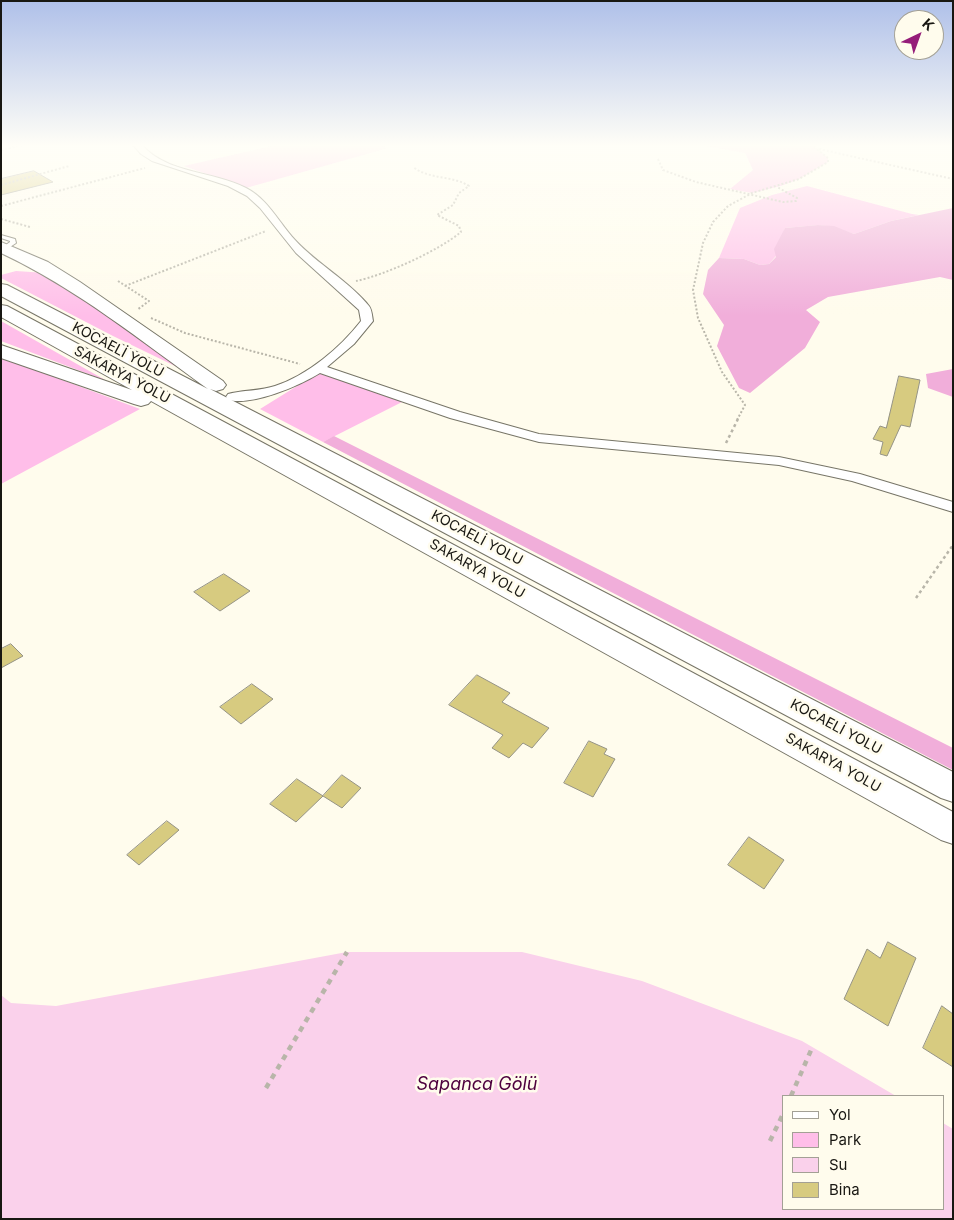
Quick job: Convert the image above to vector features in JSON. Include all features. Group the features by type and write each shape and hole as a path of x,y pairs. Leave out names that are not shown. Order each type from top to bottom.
{"highway":[{"path":"2,244 107,308 294,442"},
{"path":"5,279 31,260"},
{"name":"KOCAELİ YOLU","path":"5,279 294,442 953,788"},
{"name":"SAKARYA YOLU","path":"1,310 953,829"},
{"path":"1,350 125,395 194,414"}],"street":[{"path":"233,397 279,389 295,382 318,368 360,331 367,321 365,309 357,300 319,269 281,229 259,202"},
{"path":"318,368 474,422 516,433 548,438 779,461 855,477 953,506"}],"path":[{"path":"1,206 16,202"},
{"path":"353,281 376,277 459,235 461,232 459,226 437,215 453,205 455,202"},
{"path":"721,454 745,405 722,372 698,318 693,290 703,243 722,210 736,202"},
{"path":"1,219 30,227"},
{"path":"125,286 252,235 281,229"},
{"path":"118,280 149,301 137,310 184,333 318,368"},
{"path":"916,598 953,545"},
{"path":"266,1088 347,952"},
{"path":"791,1095 812,1048"},
{"path":"770,1141 782,1116"}],"green space":[{"path":"755,202 867,202 919,215 891,221 854,234 834,227 819,225 785,228 776,256 769,264 760,265 744,259 719,258 740,208"},
{"path":"16,271 46,273 204,380 113,336 1,278 1,275"},
{"path":"1,321 107,381 1,341"},
{"path":"1,357 140,409 1,484"},
{"path":"318,373 404,401 323,442 260,409"}],"shaded area":[{"path":"953,208 953,280 940,277 828,297 806,310 820,322 805,348 750,393 739,388 717,346 724,325 703,294 708,270 719,258 744,259 760,265 769,264 776,257 774,249 785,228 818,225 834,226 854,234 891,221"},
{"path":"953,369 953,397 928,388 926,374"},
{"path":"334,436 953,748 953,770 323,442"}],"water":[{"name":"Sapanca Gölü","path":"347,952 522,952 642,981 802,1041 894,1095 782,1095 782,1210 944,1210 944,1124 953,1129 953,1219 1,1219 1,995 11,1003 56,1006"}],"building":[{"path":"899,376 920,380 910,427 901,425 887,456 880,454 883,442 873,439 880,426 886,428"},
{"path":"224,574 250,591 220,611 194,592"},
{"path":"11,644 23,656 1,668 1,649"},
{"path":"477,675 510,693 502,702 549,728 532,748 523,743 509,758 492,748 503,735 449,705"},
{"path":"252,684 273,699 241,724 220,707"},
{"path":"589,741 607,749 604,754 615,759 593,797 564,783"},
{"path":"342,775 361,788 342,808 323,796"},
{"path":"297,779 323,796 296,822 270,804"},
{"path":"167,821 179,830 139,865 127,855"},
{"path":"749,837 784,860 764,889 728,865"},
{"path":"888,942 916,958 888,1026 844,999 867,949 880,958"},
{"path":"942,1006 953,1014 953,1067 923,1048"}]}
